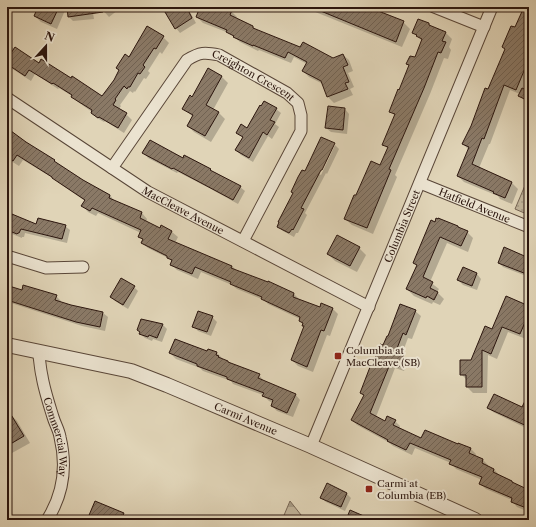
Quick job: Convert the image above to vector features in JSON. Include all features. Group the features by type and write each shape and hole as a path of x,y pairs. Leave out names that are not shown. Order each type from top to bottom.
{"street":[{"path":"434,7 484,27"},
{"name":"Columbia Street","path":"311,446 492,7"},
{"name":"Creighton Crescent","path":"112,168 187,60 196,54 208,52 219,55 287,93 298,103 301,115 301,131 243,241"},
{"name":"MacCleave Avenue","path":"7,98 148,192 369,307"},
{"name":"Hatfield Avenue","path":"420,183 529,228"},
{"path":"7,256 46,268 83,267"},
{"name":"Carmi Avenue","path":"7,345 130,371 167,385 311,446 475,520"},
{"name":"Commercial Way","path":"38,351 42,376 60,436 64,462 57,501 47,520"}],"green space":[{"path":"529,176 529,215 515,209"},
{"path":"290,501 305,520 282,520"}],"building":[{"path":"38,7 59,7 51,24 34,16"},
{"path":"67,7 103,7 103,12 68,17"},
{"path":"162,7 178,7 181,11 187,8 192,18 175,29"},
{"path":"200,7 224,7 232,10 230,15 253,26 253,28 300,47 303,42 333,58 343,54 348,65 343,67 349,82 345,83 348,89 327,97 321,81 302,71 307,62 288,52 285,58 233,37 234,36 226,32 227,30 196,17"},
{"path":"311,7 368,7 404,21 396,42"},
{"path":"524,7 529,7 529,59 516,90 504,85 484,139 482,138 472,164 512,182 505,198 457,176 469,147 462,144 471,126 485,88 488,89 505,49 502,47 511,26 515,27"},
{"path":"418,19 446,32 442,41 446,42 441,53 438,52 389,169 391,170 367,228 344,219 371,161 380,165 388,147 382,145 395,114 389,112 409,65 406,64 410,56 415,57 422,39 412,33"},
{"path":"147,26 164,36 156,49 154,48 143,65 145,67 140,74 138,73 130,87 127,89 124,86 115,99 116,100 113,105 127,113 118,128 99,117 98,118 91,113 92,110 71,97 72,95 53,83 52,84 29,70 25,76 7,64 7,59 15,47 39,63 41,59 71,78 72,76 102,96 114,80 119,70 116,68 125,54 129,57"},
{"path":"208,68 222,76 206,105 219,112 205,136 187,126 193,115 182,109 190,95 192,97"},
{"path":"522,88 529,91 529,101 518,96"},
{"path":"264,101 277,108 270,120 275,122 267,135 263,132 249,158 235,150 243,137 236,133 241,124 247,128 260,105 261,106"},
{"path":"328,106 345,108 343,130 325,128"},
{"path":"7,128 83,180 110,195 109,198 142,212 140,218 160,228 161,225 172,231 168,239 232,266 231,268 268,281 294,293 293,297 320,307 321,303 333,308 324,331 321,330 307,367 291,360 304,326 302,326 303,323 299,321 300,317 261,299 262,297 230,284 231,282 195,267 192,274 170,265 172,260 167,258 167,256 141,243 143,239 138,237 141,230 92,208 90,211 81,206 85,200 52,177 17,155 13,161 7,157"},
{"path":"321,137 335,143 301,208 304,209 293,230 292,229 289,233 277,227 278,222 293,193 291,192 298,177 302,170 305,171"},
{"path":"150,140 183,158 184,155 241,186 233,200 142,153"},
{"path":"7,212 36,224 38,218 66,225 62,239 21,229 17,234 7,230"},
{"path":"436,218 468,231 461,246 440,237 423,277 433,282 430,288 438,292 434,300 406,289 417,265 413,263 431,220 435,222"},
{"path":"337,235 360,247 350,266 327,254"},
{"path":"504,247 529,258 529,275 498,263"},
{"path":"463,267 477,273 472,286 457,280"},
{"path":"121,278 135,286 123,305 110,297"},
{"path":"23,285 57,295 55,300 103,312 100,327 76,322 7,300 9,286 22,290"},
{"path":"506,296 529,306 529,313 520,334 502,327 491,354 482,350 482,387 466,387 466,375 460,375 460,360 471,360 485,326 492,329"},
{"path":"400,304 416,310 406,335 403,333 396,351 404,354 399,367 390,364 370,413 385,421 387,416 396,420 393,425 421,438 425,430 471,448 469,453 483,459 482,463 494,469 493,472 529,490 529,509 511,502 512,498 479,484 482,477 449,464 451,460 410,443 406,450 351,420 364,395 360,393 370,367 372,367 380,344 383,345 388,336"},
{"path":"198,311 213,316 207,332 192,327"},
{"path":"141,319 163,324 157,338 139,334 140,332 137,330"},
{"path":"175,339 207,351 208,349 217,352 216,355 219,356 218,357 260,374 258,378 296,394 287,413 271,406 273,400 262,396 264,393 227,379 227,377 197,366 197,364 169,353"},
{"path":"529,393 529,427 487,408 494,394 522,407"},
{"path":"7,408 24,436 7,446"},
{"path":"327,483 347,493 341,507 320,498"},
{"path":"95,501 124,513 121,520 87,520"},
{"path":"350,510 373,520 346,520"}],"place":[{"name":"Columbia at MacCleave (SB)","path":"338,356"},
{"name":"Carmi at Columbia (EB)","path":"369,489"}]}
